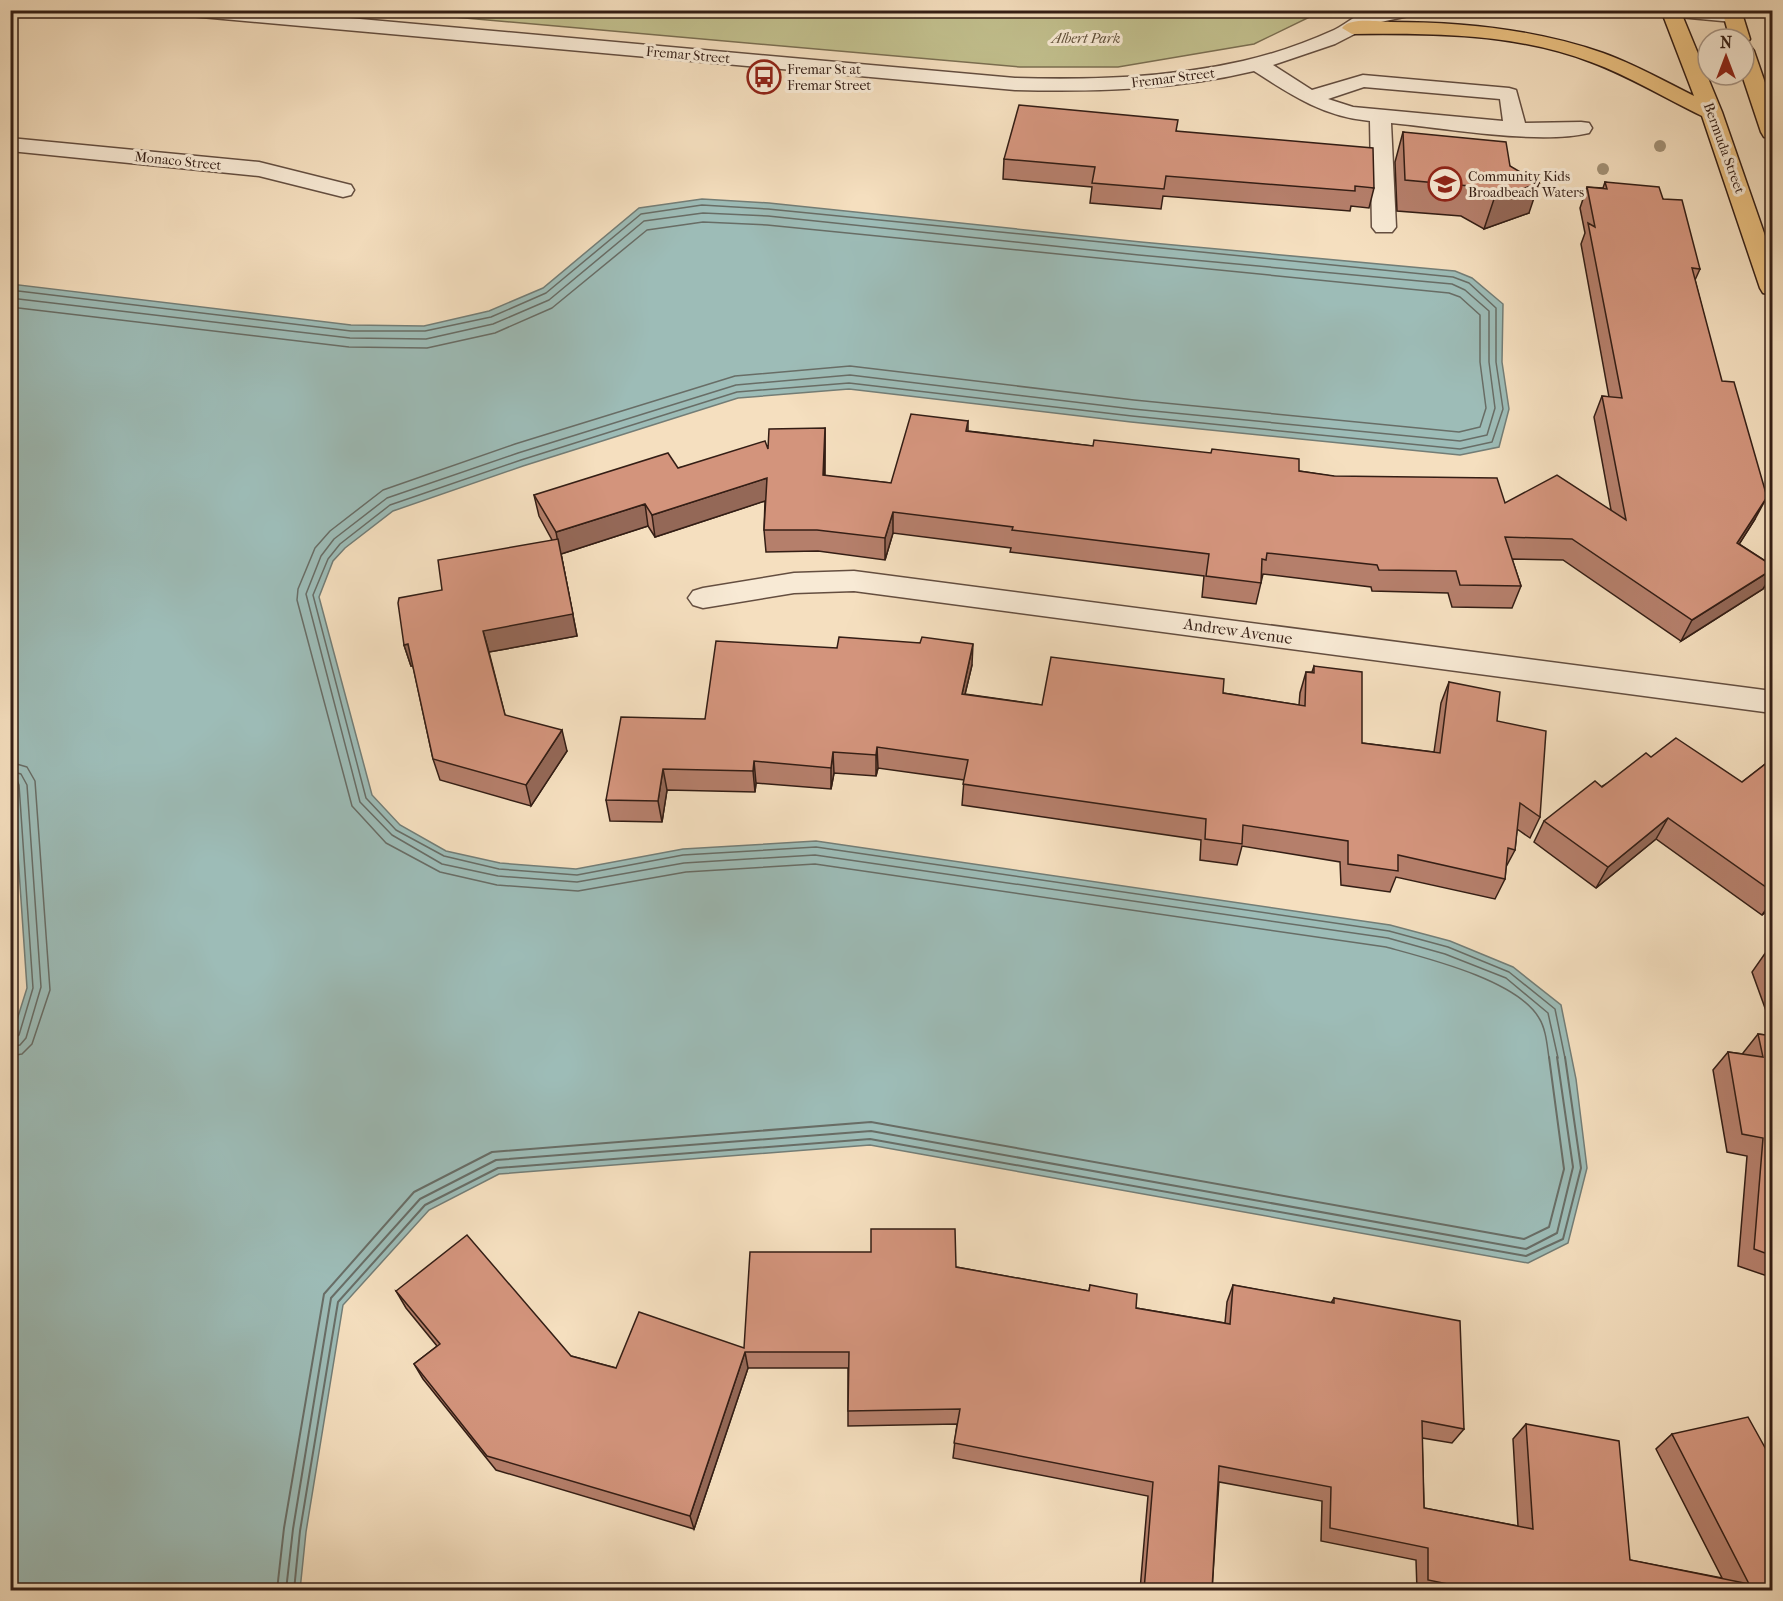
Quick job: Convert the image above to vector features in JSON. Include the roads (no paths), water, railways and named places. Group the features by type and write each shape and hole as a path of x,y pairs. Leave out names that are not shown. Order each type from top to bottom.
{"main road":[{"path":"1473,11 1504,34"},
{"name":"Bermuda Street","path":"1669,11 1711,112 1773,288"},
{"path":"1353,28 1457,28 1504,34 1555,45 1596,57 1711,112"},
{"path":"1756,85 1773,132"}],"street":[{"name":"Fremar Street","path":"190,10 266,14 1015,84 1134,83 1202,75 1257,64 1307,48 1353,28 1376,14 1411,10"},
{"path":"1669,11 1732,13"},
{"path":"1257,64 1309,98 1331,108 1380,117 1515,128 1581,128"},
{"path":"1309,98 1363,81 1509,94 1515,128"},
{"path":"1380,117 1384,227"},
{"name":"Monaco Street","path":"10,144 259,169 343,190"},
{"name":"Andrew Avenue","path":"703,598 794,583 854,580 1773,702"}],"water":[{"path":"702,199 769,203 1141,242 1455,271 1472,278 1503,304 1502,362 1509,409 1499,447 1460,455 1131,422 849,389 738,398 523,466 393,511 345,548 333,561 319,597 372,795 400,825 446,851 500,863 576,869 683,849 816,841 1390,925 1450,941 1513,967 1561,1005 1576,1079 1587,1168 1568,1243 1528,1263 870,1145 499,1174 429,1210 343,1305 306,1532 300,1590 11,1590 10,1042 27,988 10,738 11,284 351,325 424,326 489,311 543,288 639,208"}],"place":[{"name":"Fremar St at Fremar Street","path":"764,77"},
{"name":"Community Kids Broadbeach Waters","path":"1445,184"}],"park label":[{"name":"Albert Park","path":"1086,38"}]}
